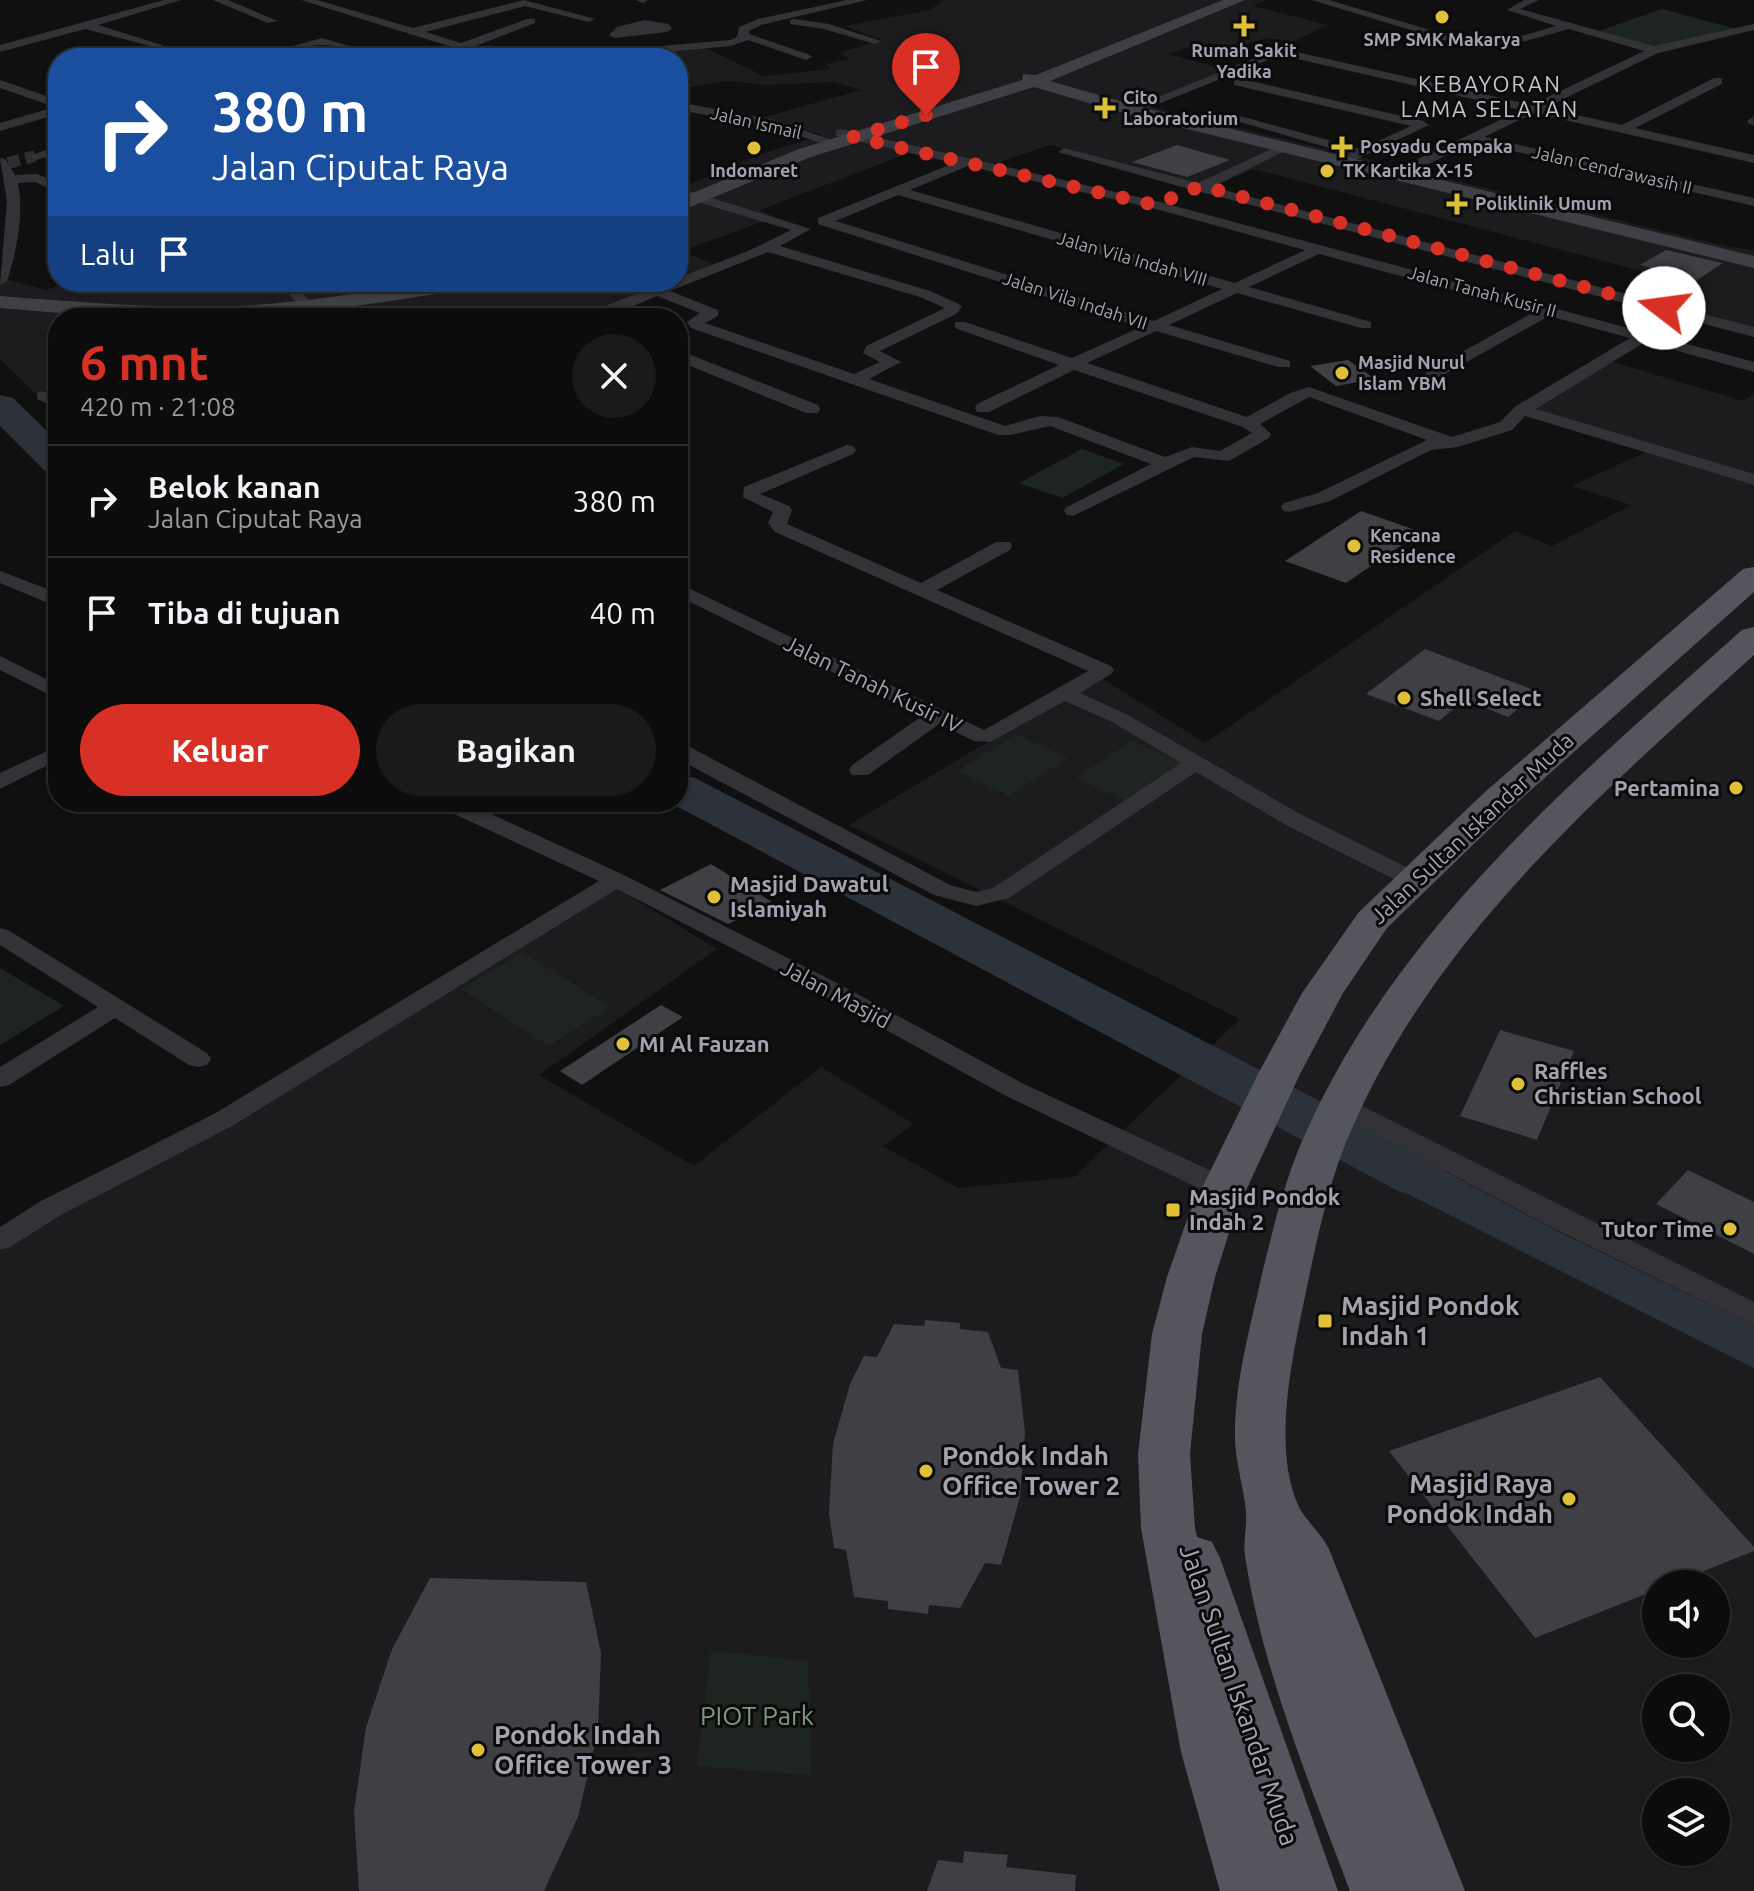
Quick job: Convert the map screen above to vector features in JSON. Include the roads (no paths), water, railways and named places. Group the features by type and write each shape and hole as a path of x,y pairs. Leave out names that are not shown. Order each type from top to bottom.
{"highway":[{"name":"Jalan Sultan Iskandar Muda","path":"1251,1891 1207,1739 1168,1528 1164,1454 1177,1334 1191,1277 1233,1168 1279,1074 1323,993 1373,920 1412,879 1559,746 1754,576"},
{"path":"1381,1891 1302,1682 1271,1550 1273,1513 1262,1459 1262,1388 1295,1232 1336,1116 1385,1026 1449,937 1501,873 1571,804 1750,645"},
{"name":"Jalan Sultan Iskandar Muda","path":"1167,1500 1199,1570 1229,1667 1307,1891"},
{"path":"1273,1513 1302,1549 1434,1891"}],"main road":[{"path":"688,198 837,138 1102,57 1237,0"},
{"path":"1037,79 1132,110 1754,262"},
{"path":"0,290 103,302 174,305 301,299 356,292"},
{"path":"291,308 407,292"},
{"path":"0,302 70,308"}],"street":[{"path":"0,49 176,0"},
{"path":"218,0 272,21"},
{"path":"306,0 464,48"},
{"path":"671,48 740,41 743,29 749,25 862,0"},
{"path":"1317,0 1473,46 1500,45 1567,27"},
{"path":"1534,0 1512,10 1654,50"},
{"path":"412,32 527,2 589,19"},
{"path":"333,9 358,3"},
{"path":"795,3 821,11"},
{"path":"445,9 470,16"},
{"path":"1575,15 1602,21"},
{"path":"780,17 875,41"},
{"path":"461,47 531,21"},
{"path":"1590,32 1615,24"},
{"path":"85,25 158,47"},
{"path":"1396,175 1654,50 1754,27"},
{"path":"615,35 615,39 630,48"},
{"path":"743,36 806,57"},
{"path":"292,48 329,41 352,48"},
{"path":"1132,110 1279,51 1754,159"},
{"path":"1624,129 1718,81"},
{"path":"1238,82 1423,124 1343,162"},
{"path":"0,84 48,103"},
{"path":"1204,128 1285,93"},
{"name":"Jalan Ismail","path":"688,108 837,138"},
{"path":"0,127 48,110"},
{"path":"1229,117 1362,153"},
{"name":"Jalan Tanah Kusir II","path":"837,138 1155,205 1754,367"},
{"name":"Jalan Cendrawasih II","path":"1471,138 1754,202"},
{"path":"1155,205 1285,148"},
{"name":"Jalan Tanah Kusir II","path":"1064,152 1754,332"},
{"path":"35,156 48,153"},
{"path":"0,281 21,200 4,163"},
{"path":"688,278 959,166 1434,291"},
{"path":"11,179 37,178 48,184"},
{"name":"Jalan Vila Indah VIII","path":"897,191 1366,325"},
{"path":"43,194 48,192"},
{"name":"Jalan Vila Indah VII","path":"688,200 812,225 1155,326"},
{"path":"767,247 925,294 954,307 872,349 871,353 893,362 854,380"},
{"path":"1155,326 1320,248"},
{"path":"294,292 301,299"},
{"path":"613,308 653,292"},
{"path":"659,292 713,313 695,322 696,325 1004,431 1017,430 1039,420 1052,421 1165,463"},
{"path":"1432,375 1549,310"},
{"path":"960,325 1249,423 1263,434 1223,457 1189,452 1073,511"},
{"path":"1155,326 1284,364"},
{"name":"Jalan Vila Indah VII","path":"983,408 1155,326"},
{"path":"1290,507 1324,497 1427,445 1452,443 1506,426 1522,410 1644,336"},
{"path":"688,359 812,409"},
{"path":"1249,423 1296,396 1317,393 1452,443"},
{"path":"1522,410 1754,480"},
{"name":"Jalan Tanah Kusir IV","path":"688,594 981,737 990,736 1105,669 781,528 777,523 783,510 752,497 750,491 847,450"},
{"path":"924,589 1003,546"},
{"path":"0,577 48,596"},
{"path":"0,662 48,688"},
{"path":"1066,694 1109,713 1294,820 1412,879"},
{"path":"860,770 938,715"},
{"path":"688,755 942,890 976,899 1001,893 1195,763"},
{"path":"0,782 48,757"},
{"name":"Jalan Masjid","path":"469,812 616,880 828,988 1015,1090 1233,1168"},
{"path":"0,1240 51,1208 223,1120 616,880"},
{"path":"0,935 198,1059"},
{"path":"0,1079 116,1007"},
{"path":"1336,1116 1561,1220 1754,1315"}],"waterway":[{"path":"0,406 48,453"},
{"path":"688,793 1419,1177"}],"tunnel":[{"path":"8,163 35,156"}],"place":[{"name":"SMP SMK Makarya","path":"1442,17"},
{"name":"Rumah Sakit Yadika","path":"1244,26"},
{"name":"Cito Laboratorium","path":"1105,108"},
{"name":"Posyadu Cempaka","path":"1342,147"},
{"name":"Indomaret","path":"754,148"},
{"name":"TK Kartika X-15","path":"1327,171"},
{"name":"Poliklinik Umum","path":"1457,204"},
{"name":"Masjid Nurul Islam YBM","path":"1342,373"},
{"name":"Kencana Residence","path":"1354,546"},
{"name":"Shell Select","path":"1404,698"},
{"name":"Pertamina","path":"1736,788"},
{"name":"Masjid Dawatul Islamiyah","path":"714,897"},
{"name":"MI Al Fauzan","path":"623,1044"},
{"name":"Raffles Christian School","path":"1518,1084"},
{"name":"Masjid Pondok Indah 2","path":"1173,1210"},
{"name":"Tutor Time","path":"1730,1229"},
{"name":"Masjid Pondok Indah 1","path":"1325,1321"},
{"name":"Pondok Indah Office Tower 2","path":"926,1471"},
{"name":"Masjid Raya Pondok Indah","path":"1569,1499"},
{"name":"Pondok Indah Office Tower 3","path":"478,1750"}],"district":[{"name":"KEBAYORAN LAMA SELATAN","path":"1490,96"}],"park label":[{"name":"PIOT Park","path":"757,1716"}]}
